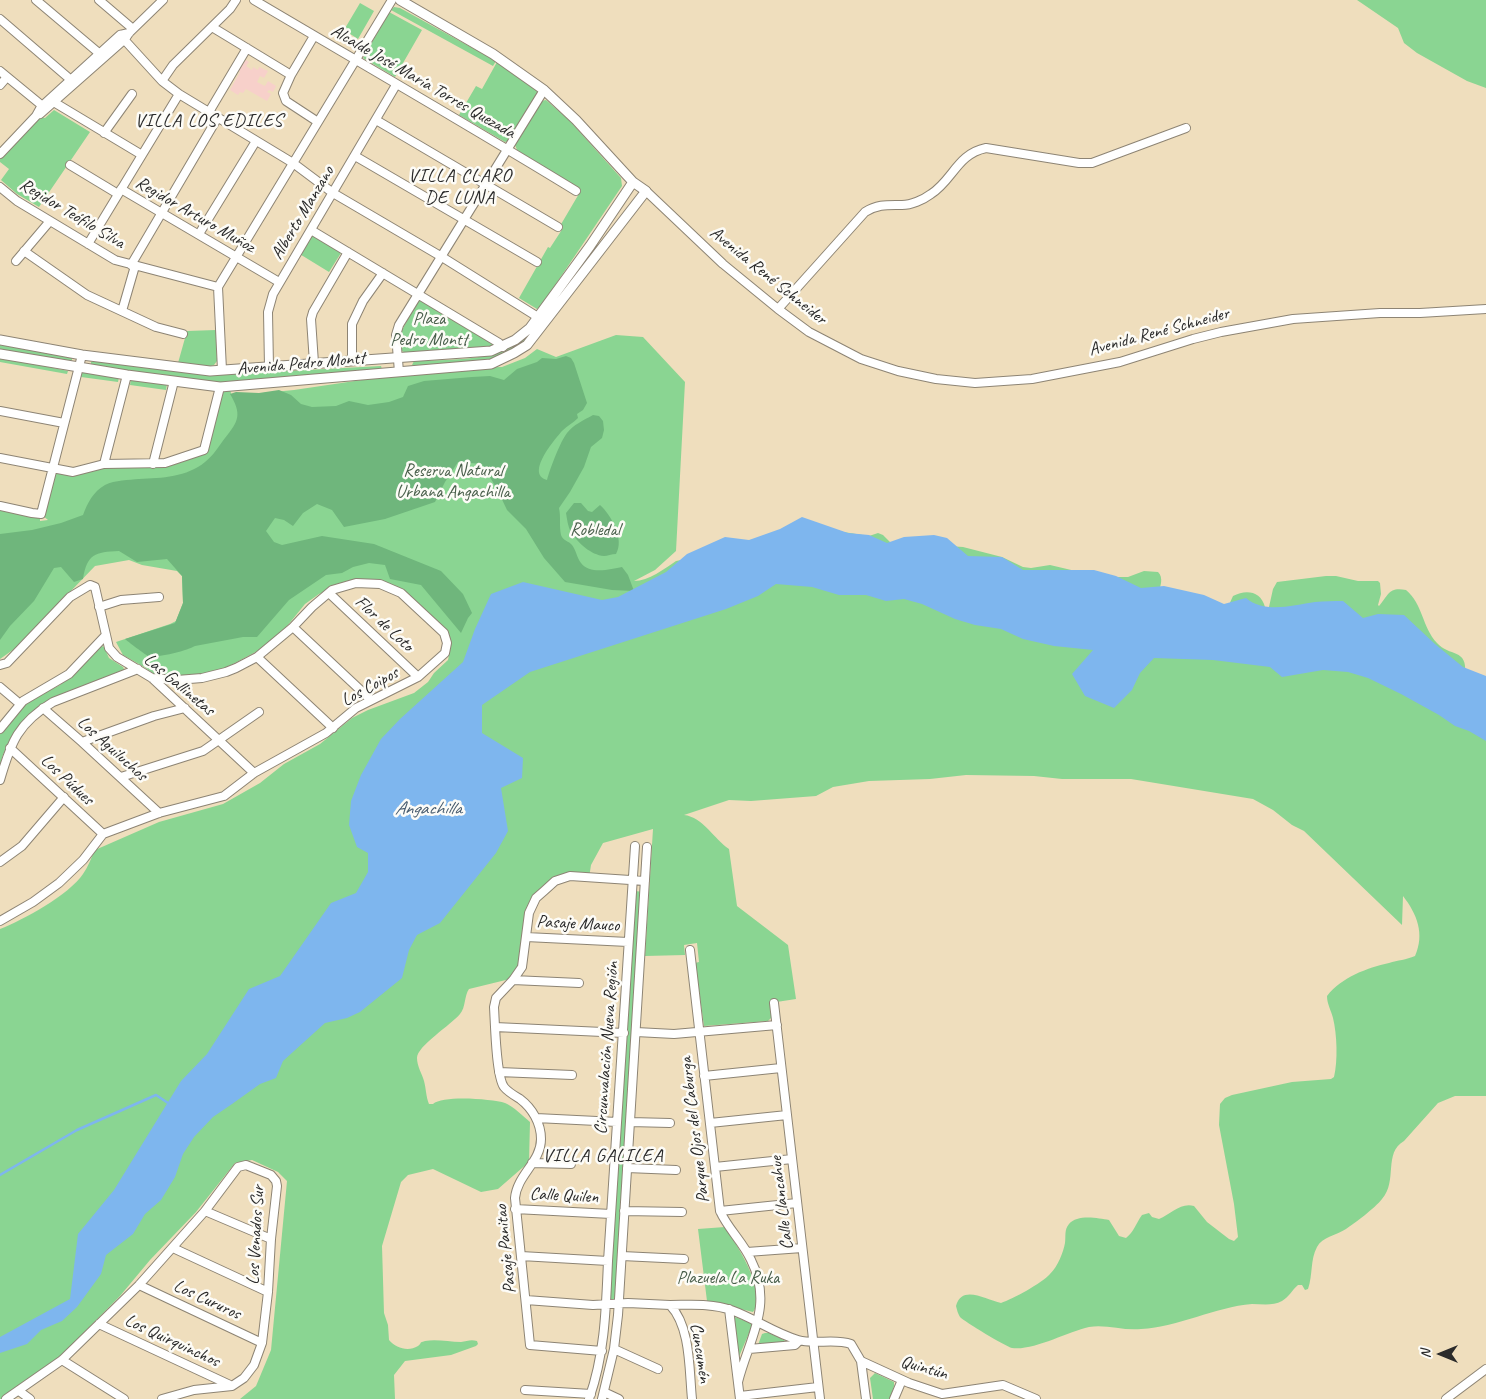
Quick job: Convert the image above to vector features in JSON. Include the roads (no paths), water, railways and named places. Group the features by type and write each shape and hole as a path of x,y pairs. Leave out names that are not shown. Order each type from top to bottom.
{"main road":[{"name":"Avenida René Schneider","path":"400,0 493,54 544,90 576,120 633,182 646,191"},
{"name":"Avenida Pedro Montt","path":"0,354 79,368 220,387 492,364 527,345 633,182"},
{"name":"Avenida Pedro Montt","path":"0,340 82,355 190,369 222,370 491,351 503,347 542,320 646,191"}],"street":[{"path":"36,0 100,54"},
{"path":"99,0 162,81 179,94 293,163 333,193 542,320"},
{"path":"0,154 44,108 164,0"},
{"path":"162,81 172,65 230,9 236,0"},
{"name":"Alcalde José María Torres Quezada","path":"254,0 576,191"},
{"path":"222,370 218,287 392,0"},
{"path":"0,19 71,80"},
{"path":"212,27 291,75"},
{"path":"52,101 71,80 100,54 127,34"},
{"path":"314,36 283,91 284,99 318,122"},
{"path":"209,112 247,48"},
{"path":"0,71 44,108"},
{"path":"0,85 7,77"},
{"name":"Alberto Manzano","path":"269,367 268,312 272,294 396,85"},
{"path":"399,372 396,335 399,325 544,90"},
{"path":"104,133 132,94"},
{"path":"88,244 179,94"},
{"path":"52,101 142,155"},
{"path":"122,311 133,265 161,212 218,117"},
{"path":"376,120 558,227"},
{"path":"778,309 864,212 883,204 910,203 930,195 936,191 966,156 977,150 986,148 1079,163 1092,163 1186,128"},
{"path":"199,234 256,140"},
{"path":"355,156 537,262"},
{"name":"Regidor Arturo Muñoz","path":"70,165 161,212 280,282"},
{"name":"Regidor Teófilo Silva","path":"0,187 16,201 115,260 218,287"},
{"name":"Avenida René Schneider","path":"646,191 697,240 778,309 809,332 861,359 917,376 936,379 974,382 1032,379 1110,364 1193,339 1314,316 1486,309"},
{"path":"16,261 50,221"},
{"path":"311,230 419,294 503,347"},
{"path":"24,251 87,295 156,328 183,334"},
{"path":"314,363 311,319 313,312 348,252"},
{"path":"352,361 352,324 363,301 383,273"},
{"path":"0,506 32,514 41,514 82,355"},
{"path":"104,464 127,375"},
{"path":"153,464 174,381"},
{"path":"0,458 53,470 73,472 104,464 165,463 204,450 220,387"},
{"path":"0,411 64,423"},
{"name":"Los Coipos","path":"103,834 159,813 224,796 254,773 333,728 356,708 418,677 445,653 447,648 446,638 436,626 400,593 380,584 356,583 340,587 329,593 293,627 257,656 226,672 202,678 177,680 152,678"},
{"name":"Las Gallinetas","path":"0,665 7,663 70,597 90,585 95,587 109,648 117,657 152,678 254,773"},
{"name":"Flor de Loto","path":"329,593 418,677"},
{"path":"99,607 121,600 159,597"},
{"path":"293,627 371,700"},
{"path":"0,728 20,704 68,674 106,635"},
{"path":"257,656 333,728"},
{"path":"0,780 10,748 26,722 43,708 52,702 138,669"},
{"path":"0,687 20,704"},
{"name":"Los Aguiluchos","path":"43,708 159,813"},
{"path":"82,742 154,716 185,708"},
{"path":"121,777 203,752 259,712"},
{"name":"Los Púdues","path":"10,748 103,834"},
{"path":"0,862 22,846 64,797"},
{"path":"0,921 32,902 59,882 83,860 103,834"},
{"name":"Circunvalación Nueva Región","path":"590,1396 602,1351 606,1303 635,846"},
{"name":"Circunvalación Nueva Región","path":"603,1396 614,1349 619,1303 647,848"},
{"name":"Pasaje Panitao","path":"602,1351 530,1345 515,1208 515,1190 539,1151 541,1141 540,1130 536,1118 526,1104 504,1087 499,1072 494,1007 496,998 522,967 529,913 536,898 555,881 570,876 646,881"},
{"name":"Pasaje Mauco","path":"526,937 628,942"},
{"name":"Parque Ojos del Caburga","path":"690,950 720,1211 730,1229 747,1252 756,1272 761,1294 758,1322 738,1382"},
{"path":"513,980 579,983"},
{"name":"Calle Llancahue","path":"774,1004 820,1399"},
{"path":"636,1032 674,1034 777,1025"},
{"path":"495,1027 624,1032"},
{"path":"704,1076 781,1068"},
{"path":"499,1072 572,1075"},
{"path":"710,1122 787,1115"},
{"path":"536,1118 617,1122"},
{"path":"630,1122 670,1123"},
{"path":"715,1167 792,1159"},
{"path":"532,1163 571,1164"},
{"name":"Los Venados Sur","path":"6,1399 62,1360 99,1324 173,1248 240,1166 246,1165 271,1175 276,1180 278,1186 271,1239 268,1292 262,1342 254,1365 244,1378 232,1386"},
{"path":"627,1168 676,1170"},
{"path":"720,1211 797,1203"},
{"name":"Calle Quilen","path":"515,1208 612,1214"},
{"path":"205,1211 271,1239"},
{"path":"624,1211 682,1212"},
{"path":"173,1248 268,1292"},
{"path":"747,1252 802,1248"},
{"path":"521,1256 608,1261"},
{"path":"622,1256 684,1259"},
{"name":"Los Cururos","path":"139,1284 262,1342"},
{"path":"526,1300 593,1305 606,1303 704,1304 729,1309 799,1340 814,1343"},
{"name":"Cuncumén","path":"670,1305 676,1312 684,1329 692,1399"},
{"path":"729,1309 740,1397 818,1387"},
{"name":"Los Quirquinchos","path":"99,1324 232,1386"},
{"path":"749,1349 795,1345 799,1340"},
{"name":"Quintún","path":"814,1343 844,1341 851,1344 861,1361 902,1380 942,1394 1003,1385 1036,1399"},
{"path":"614,1349 658,1369"},
{"path":"62,1360 124,1399"},
{"path":"861,1361 866,1399"},
{"path":"1446,1399 1486,1369"},
{"path":"894,1399 902,1380"},
{"path":"162,1399 194,1390 232,1386"},
{"path":"525,1390 590,1396"},
{"path":"962,1390 963,1399"},
{"path":"19,1391 30,1399"},
{"path":"603,1396 619,1399"}],"water":[{"name":"Angachilla","path":"802,517 848,533 869,535 887,543 904,537 934,535 947,538 968,556 1002,557 1023,570 1094,570 1116,576 1141,588 1164,586 1204,595 1224,604 1246,598 1262,606 1270,607 1343,601 1363,618 1378,614 1404,615 1463,667 1486,676 1486,741 1469,731 1455,726 1401,694 1368,678 1348,672 1323,670 1282,677 1270,667 1213,660 1154,658 1140,673 1132,690 1114,708 1085,696 1072,674 1093,650 1054,646 1023,639 1001,629 975,625 955,619 922,604 904,599 886,601 866,595 839,595 812,587 776,584 758,596 726,609 530,672 482,705 482,733 523,758 522,778 501,788 508,831 496,853 440,923 417,935 409,950 402,978 360,1012 347,1018 325,1023 283,1061 276,1078 260,1084 213,1117 194,1137 183,1154 175,1177 161,1200 145,1214 133,1234 106,1255 101,1274 77,1307 62,1321 41,1330 27,1344 0,1353 0,1337 70,1299 78,1234 114,1190 181,1081 207,1054 249,989 280,976 331,903 356,893 368,872 368,853 357,847 349,825 351,801 361,775 381,739 400,719 463,662 491,594 523,582 602,600 618,597 666,572 687,554 725,537 749,540 780,529"}],"waterway":[{"path":"0,1175 77,1130 156,1095 168,1103"}],"district":[{"name":"VILLA LOS EDILES","path":"209,121"},
{"name":"VILLA CLARO DE LUNA","path":"460,187"},
{"name":"VILLA GALILEA","path":"603,1156"}],"park label":[{"name":"Plaza Pedro Montt","path":"429,329"},
{"name":"Reserva Natural Urbana Angachilla","path":"453,481"},
{"name":"Robledal","path":"595,530"},
{"name":"Plazuela La Ruka","path":"728,1278"}]}
